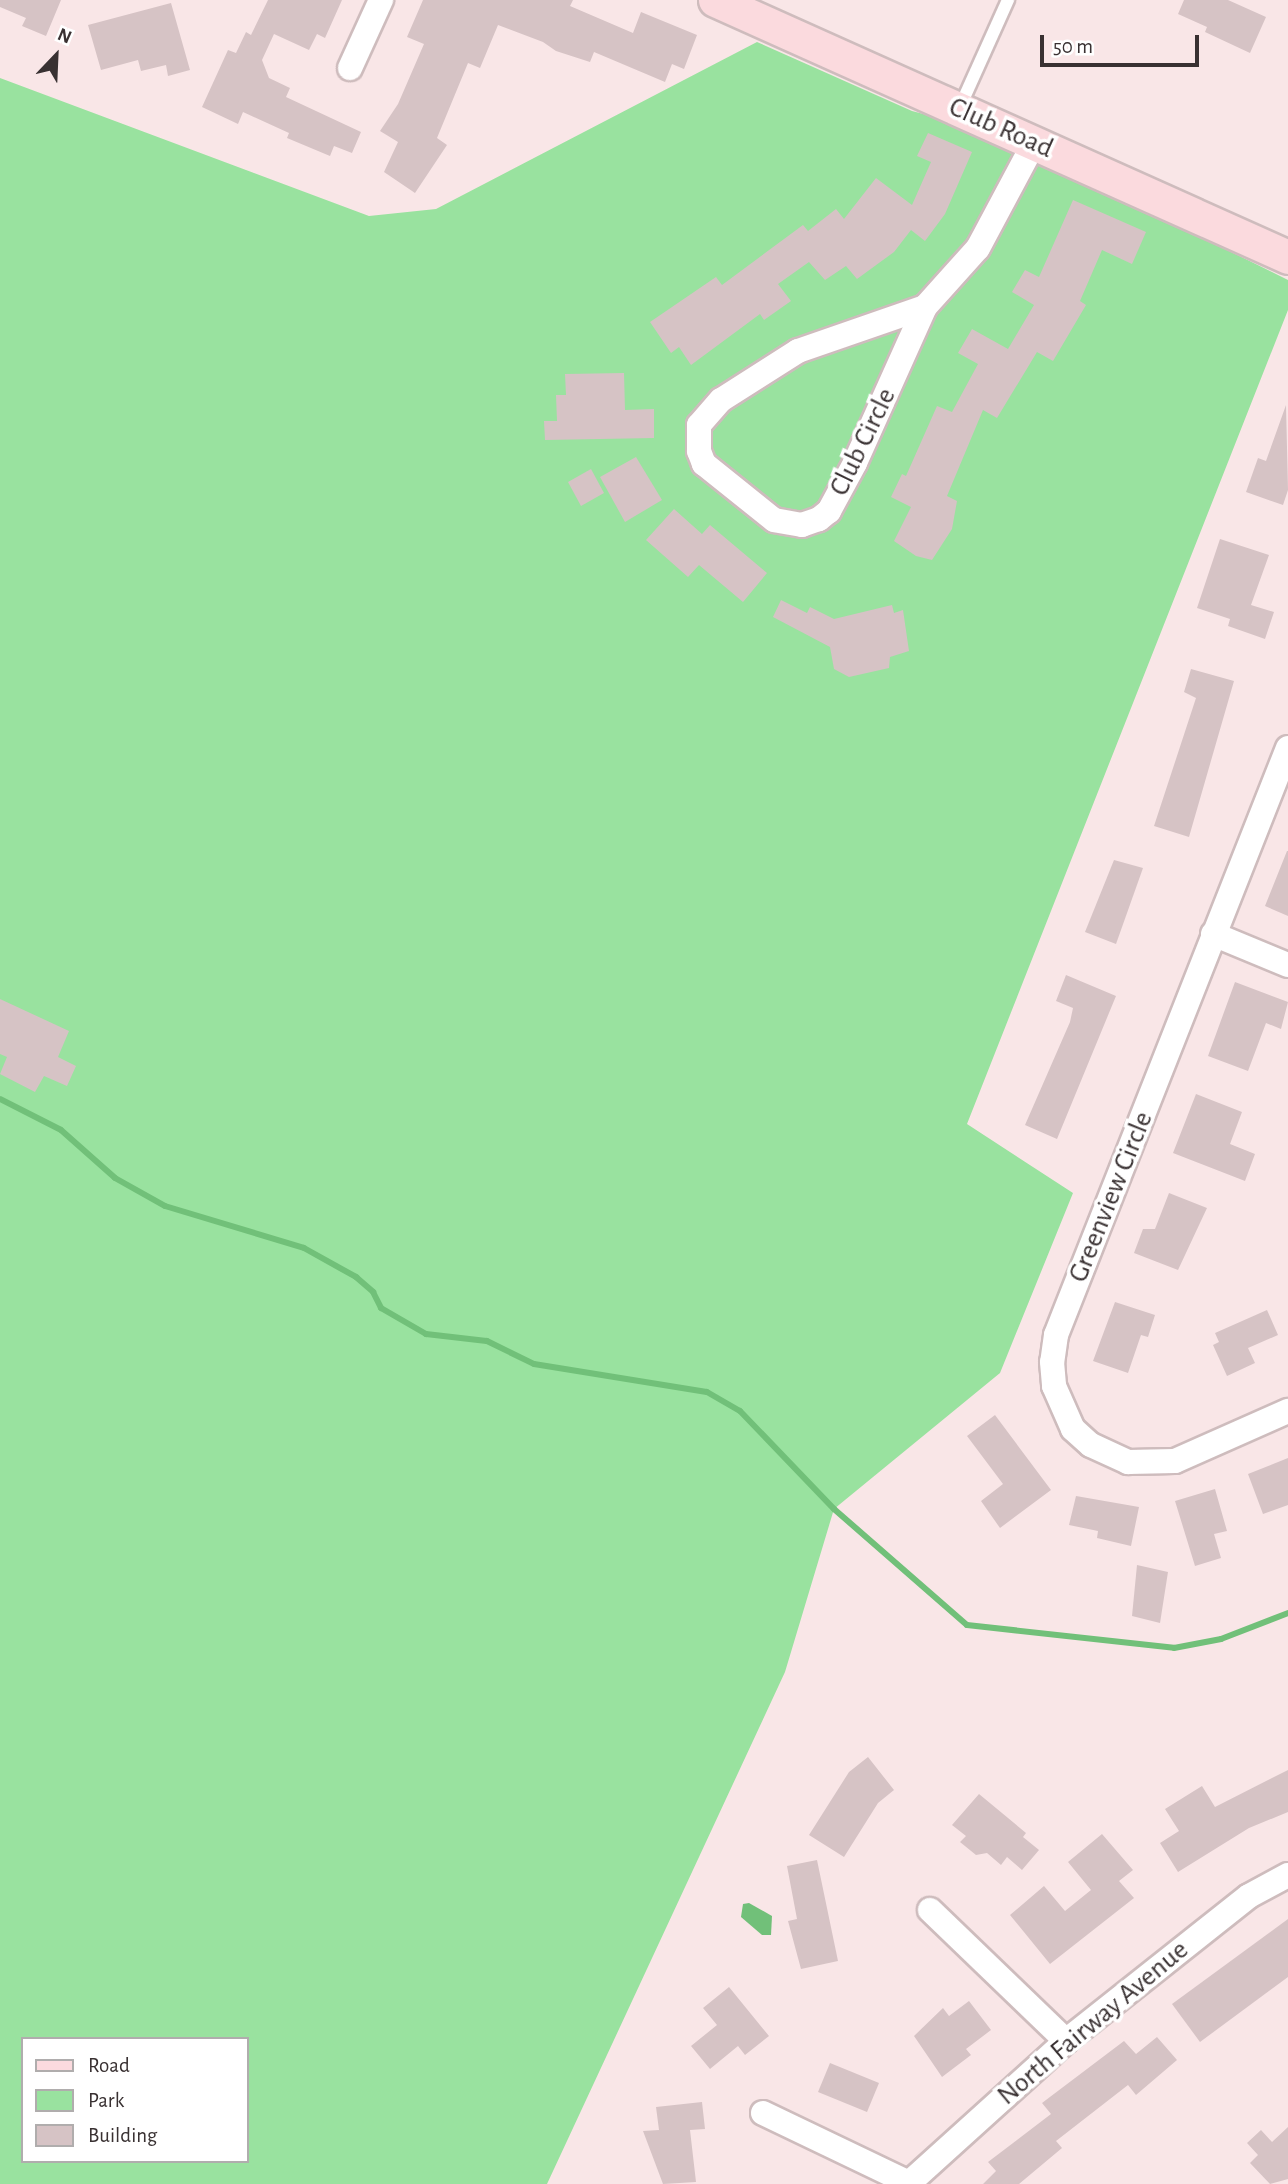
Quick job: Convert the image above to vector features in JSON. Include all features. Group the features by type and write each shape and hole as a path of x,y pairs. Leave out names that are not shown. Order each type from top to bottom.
{"street":[{"path":"350,68 381,0"},
{"name":"Club Road","path":"715,0 1288,257"},
{"name":"Club Circle","path":"925,307 798,351 721,400 699,425 699,451 704,464 774,520 802,525 819,519 830,511 855,463 925,307 978,248 1034,143"},
{"name":"Greenview Circle","path":"1288,748 1056,1335 1054,1386 1073,1429 1091,1445 1128,1462 1175,1461 1288,1411"},
{"path":"1213,934 1288,965"},
{"name":"North Fairway Avenue","path":"908,2183 1066,2041 1249,1896 1288,1875"},
{"path":"930,1910 1066,2041"},
{"path":"763,2113 908,2183"}],"lane":[{"path":"958,109 1008,0"}],"green space":[{"path":"757,42 912,111 1034,143 1192,214 1205,239 1288,280 1288,310 967,1124 1073,1193 1000,1373 834,1509 785,1672 547,2184 0,2184 0,78 369,216 436,209"}],"shaded area":[{"path":"749,1903 772,1916 771,1935 762,1935 741,1917 743,1904"}],"building":[{"path":"0,0 61,0 46,36 22,26 26,18 0,7"},
{"path":"268,0 342,0 325,38 317,34 309,50 274,34 262,60 269,78 290,88 286,97 361,132 352,153 334,146 330,156 287,138 289,133 243,112 238,124 202,107 228,50 236,53 246,32 251,35"},
{"path":"423,0 573,0 570,6 633,33 641,12 697,35 684,69 672,64 665,82 594,52 590,62 556,51 543,42 498,25 480,68 468,63 437,138 447,145 415,193 384,172 398,142 380,131 398,104 424,44 407,37"},
{"path":"1184,0 1228,0 1266,17 1250,53 1205,32 1207,27 1178,14"},
{"path":"171,3 190,70 168,76 166,65 141,71 138,60 101,70 88,25"},
{"path":"928,133 972,152 945,214 925,241 911,230 894,252 857,279 846,266 825,280 809,262 778,284 791,301 764,320 760,314 691,365 679,347 671,353 650,322 716,277 722,285 803,225 808,231 836,209 844,219 876,178 912,205 931,162 917,156"},
{"path":"1073,200 1146,232 1132,264 1102,250 1080,301 1086,305 1053,361 1037,352 997,418 983,410 947,496 957,501 952,529 932,560 916,556 894,541 911,507 891,497 902,474 906,476 937,406 952,412 978,364 958,353 972,329 1008,349 1034,305 1012,292 1025,270 1039,277"},
{"path":"624,373 625,410 654,409 654,438 545,440 544,421 557,421 556,395 566,395 565,374"},
{"path":"1286,405 1288,490 1283,505 1246,492 1258,458 1266,461"},
{"path":"636,457 662,500 625,522 600,477"},
{"path":"591,469 604,493 581,506 568,482"},
{"path":"674,509 702,534 710,525 767,573 743,602 699,565 688,577 646,540"},
{"path":"1220,539 1269,555 1251,605 1274,612 1265,639 1228,626 1230,619 1197,608"},
{"path":"781,600 807,613 810,607 834,619 892,605 894,613 903,610 909,651 890,657 889,668 849,677 834,669 830,647 773,617"},
{"path":"1191,669 1234,681 1189,837 1154,826 1196,698 1184,692"},
{"path":"1288,851 1288,916 1265,906"},
{"path":"1114,860 1143,868 1116,944 1085,932"},
{"path":"1066,975 1116,996 1057,1139 1025,1125 1070,1022 1073,1008 1056,1001"},
{"path":"1235,982 1288,1002 1281,1029 1266,1023 1248,1071 1208,1056"},
{"path":"0,999 69,1031 58,1057 76,1066 67,1086 44,1076 35,1092 0,1074 7,1057 0,1054"},
{"path":"1196,1094 1242,1112 1230,1144 1255,1154 1245,1181 1173,1153"},
{"path":"1169,1193 1207,1208 1178,1270 1134,1253 1143,1229 1155,1229"},
{"path":"1115,1302 1155,1315 1148,1337 1141,1335 1128,1373 1093,1361"},
{"path":"1267,1310 1278,1335 1248,1348 1255,1363 1227,1376 1213,1345 1219,1342 1215,1333"},
{"path":"995,1415 1051,1490 1000,1528 981,1501 1003,1484 967,1436"},
{"path":"1288,1458 1288,1505 1263,1514 1248,1474"},
{"path":"1215,1489 1227,1531 1214,1534 1221,1558 1195,1566 1175,1501"},
{"path":"1076,1496 1139,1507 1131,1546 1097,1538 1098,1531 1069,1525"},
{"path":"1137,1565 1168,1572 1160,1623 1132,1616"},
{"path":"868,1757 894,1790 878,1803 844,1857 809,1835 849,1772"},
{"path":"1288,1770 1288,1812 1249,1828 1178,1872 1160,1843 1179,1831 1165,1809 1202,1786 1215,1807"},
{"path":"979,1794 1026,1833 1023,1837 1039,1850 1022,1870 1007,1857 1001,1865 987,1853 976,1855 960,1842 966,1836 952,1825"},
{"path":"1102,1834 1133,1870 1119,1881 1134,1898 1050,1964 1010,1915 1044,1886 1065,1911 1091,1890 1068,1862"},
{"path":"817,1860 838,1961 801,1969 788,1921 797,1919 787,1866"},
{"path":"1288,1919 1288,1977 1200,2042 1172,2004"},
{"path":"729,1987 769,2036 745,2055 738,2046 710,2069 691,2046 717,2025 703,2008"},
{"path":"969,2001 991,2030 966,2049 971,2055 942,2077 914,2036 943,2008 949,2016"},
{"path":"1157,2037 1177,2060 1136,2095 1128,2085 1056,2141 1062,2148 1019,2184 983,2184 996,2171 988,2162 1051,2114 1042,2103 1124,2041 1136,2054"},
{"path":"830,2063 879,2083 867,2112 818,2092"},
{"path":"702,2102 705,2129 690,2130 696,2182 663,2184 643,2131 659,2130 656,2107"},
{"path":"1288,2127 1288,2179 1270,2184 1250,2163 1258,2155 1247,2143 1261,2130 1272,2142"}],"waterway":[{"path":"0,1099 61,1130 115,1178 165,1206 304,1248 356,1277 373,1292 381,1308 426,1334 487,1341 534,1364 707,1392 740,1411 834,1509 967,1625 1174,1648 1221,1639 1288,1613"}]}
